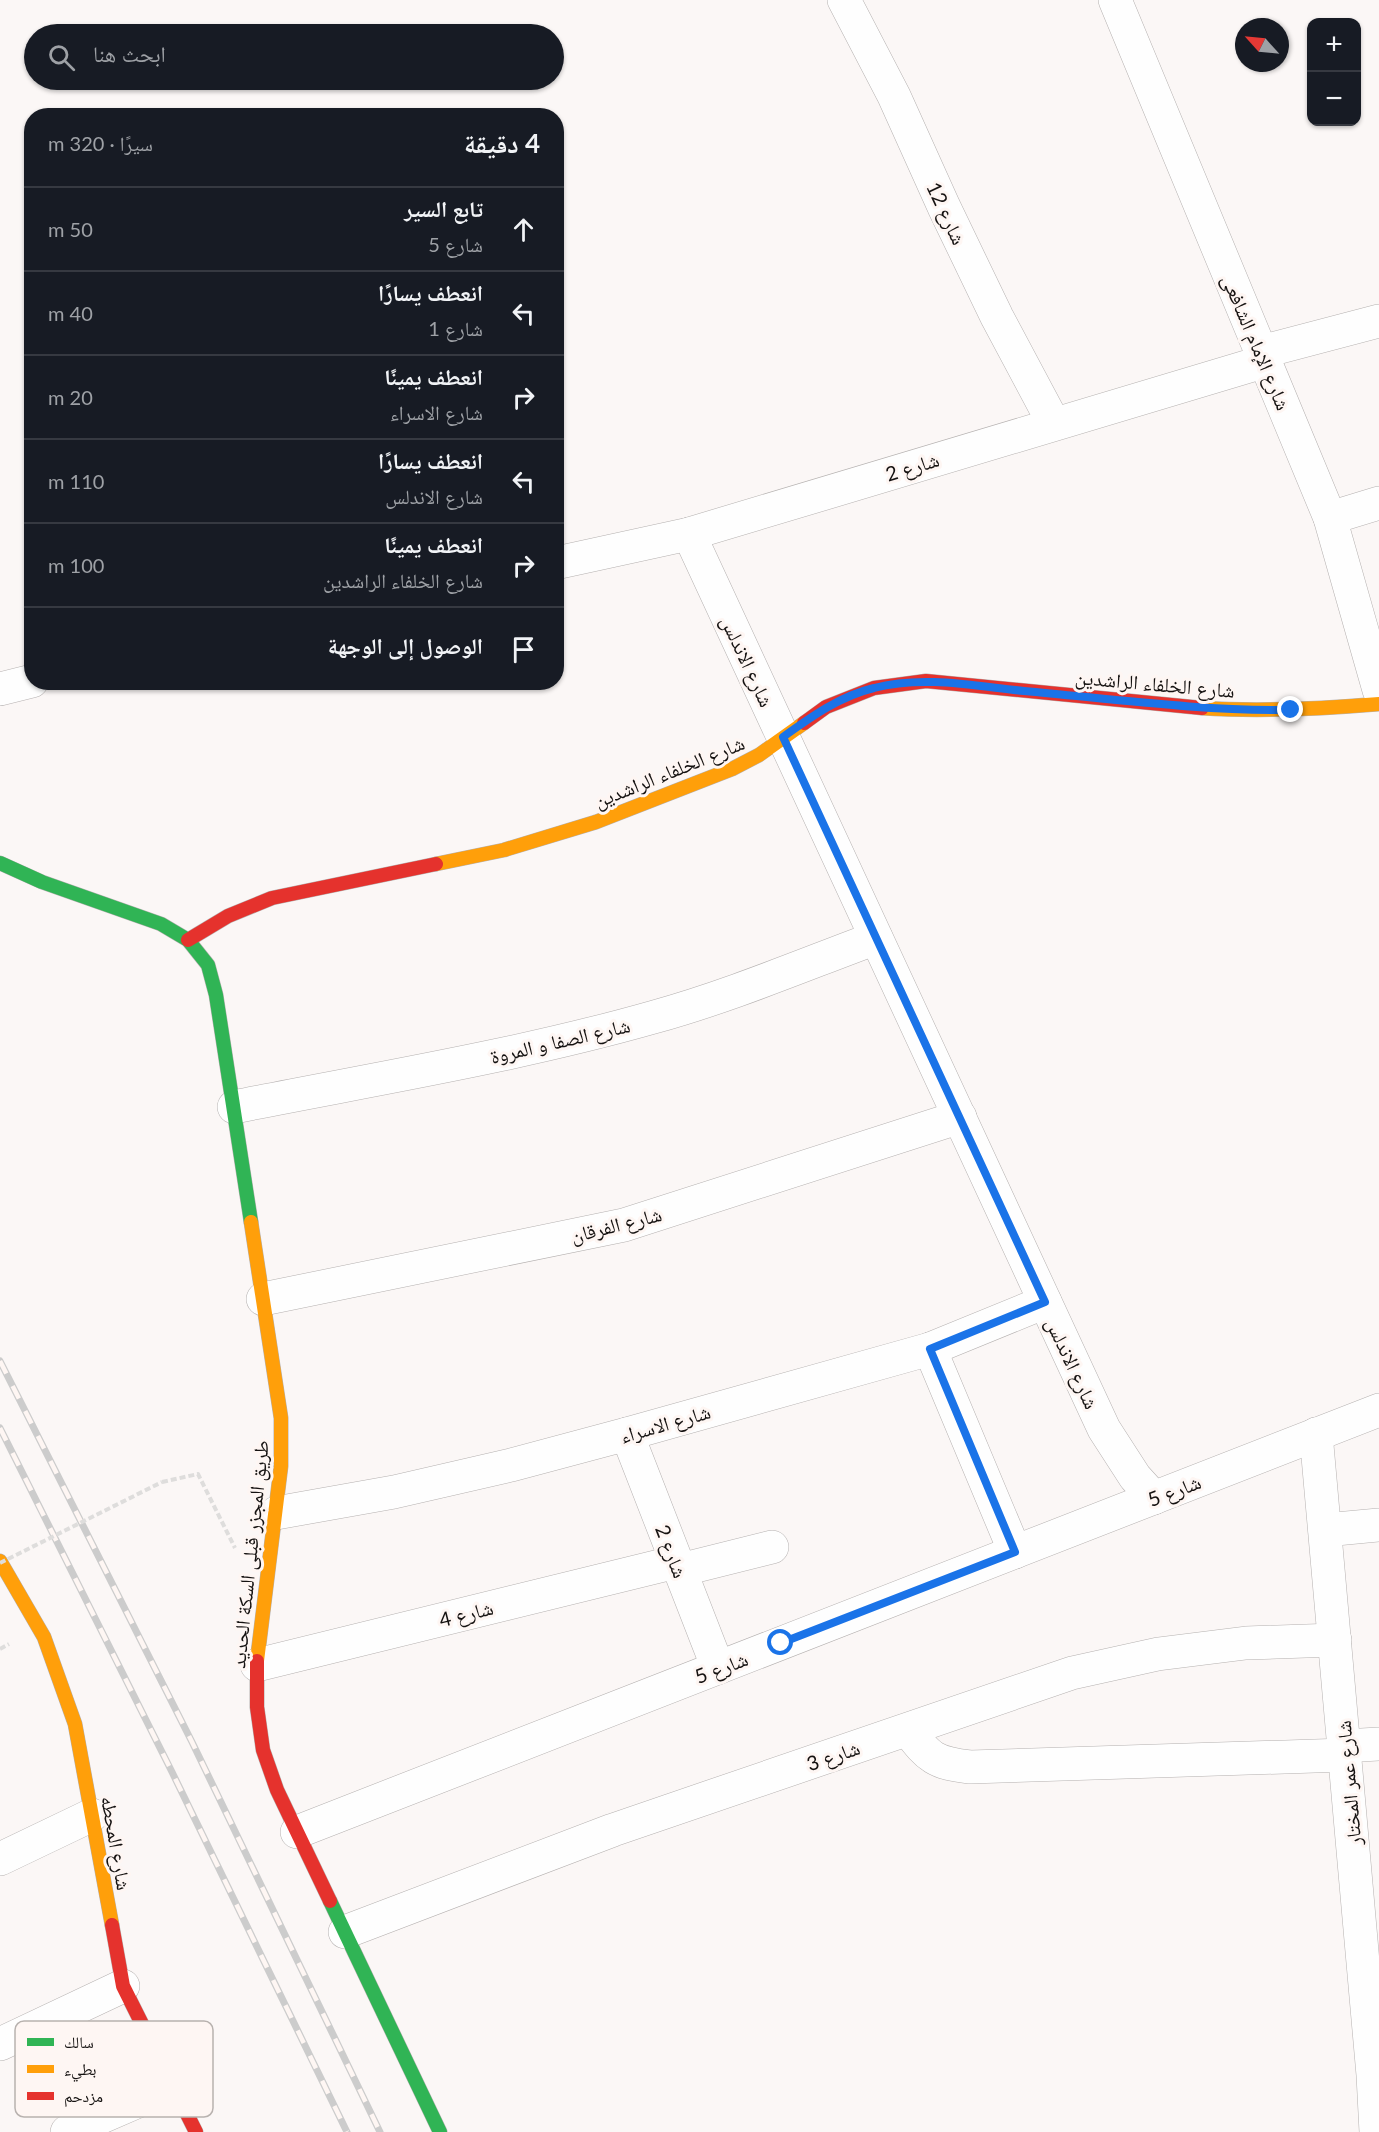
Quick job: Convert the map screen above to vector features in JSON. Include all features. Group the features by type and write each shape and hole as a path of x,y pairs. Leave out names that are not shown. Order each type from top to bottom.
{"street":[{"name":"شارع 12","path":"844,0 894,96 997,317 1054,424"},
{"name":"شارع الإمام الشافعى","path":"1122,2 1263,357 1330,518 1379,690"},
{"name":"شارع 2","path":"564,561 689,534 1054,424 1379,321"},
{"path":"1330,518 1379,503"},
{"name":"شارع الاندلس","path":"689,534 1104,1430 1135,1477 1154,1498"},
{"name":"شارع الخلفاء الراشدين","path":"188,940 214,922 272,898 504,850 596,822 732,769 759,755 826,707 874,688 926,681 1247,711 1313,710 1379,704"},
{"path":"0,688 24,683"},
{"name":"طريق المجزر قبلى السكة الحديد","path":"0,863 42,882 161,924 188,940 207,964 216,995 280,1418 281,1466 257,1665 257,1707 263,1750 277,1790 440,2132"},
{"name":"شارع الصفا و المروة","path":"234,1107 583,1037 657,1017 730,993 876,938"},
{"name":"شارع الفرقان","path":"263,1299 624,1225 960,1117"},
{"name":"شارع الاسراء","path":"276,1513 394,1492 511,1465 627,1434 930,1349 1045,1302"},
{"path":"930,1349 1015,1552"},
{"name":"شارع 5","path":"297,1832 1379,1410"},
{"name":"شارع 2","path":"627,1434 718,1668"},
{"name":"شارع عمر المختار","path":"1316,1434 1345,1750 1370,1939 1377,2132"},
{"path":"1325,1530 1379,1525"},
{"name":"شارع 4","path":"257,1665 678,1566 772,1547"},
{"name":"شارع المحطه","path":"0,1562 44,1637 75,1724 123,1986 140,2021"},
{"name":"شارع 3","path":"345,1932 613,1830 1072,1673 1158,1654 1246,1643 1335,1640"},
{"path":"908,1730 925,1752 946,1764 970,1767 1345,1750 1379,1744"},
{"path":"0,1859 92,1815"},
{"path":"49,2021 123,1986"},
{"path":"0,2044 15,2037"},
{"path":"67,2132 102,2117"},
{"name":"شارع المحطه","path":"188,2117 196,2132"}],"path":[{"path":"0,1562 162,1482 198,1474 228,1534"}],"railway":[{"path":"0,1361 192,1742 380,2132"},
{"path":"0,1428 172,1772 347,2132"}],"traffic: fast":[{"path":"0,863 42,882 161,924 188,940 208,965 216,995 251,1222"},
{"path":"330,1901 440,2132"}],"traffic: slow":[{"path":"1202,708 1246,710 1379,704"},
{"path":"436,864 504,850 596,822 732,769 759,755 804,723"},
{"path":"251,1222 281,1418 281,1466 257,1661"},
{"path":"0,1561 44,1637 75,1724 112,1925"}],"traffic: jam":[{"path":"804,723 826,707 874,688 926,681 1202,708"},
{"path":"188,940 228,916 272,898 436,864"},
{"path":"257,1661 257,1707 263,1750 277,1790 330,1901"},
{"path":"112,1925 123,1986 140,2021"},
{"path":"188,2117 196,2132"}],"route":[{"path":"781,1643 1015,1552 930,1349 1045,1302 783,737 826,707 874,688 926,681 1181,706 1247,711 1291,710"}]}
